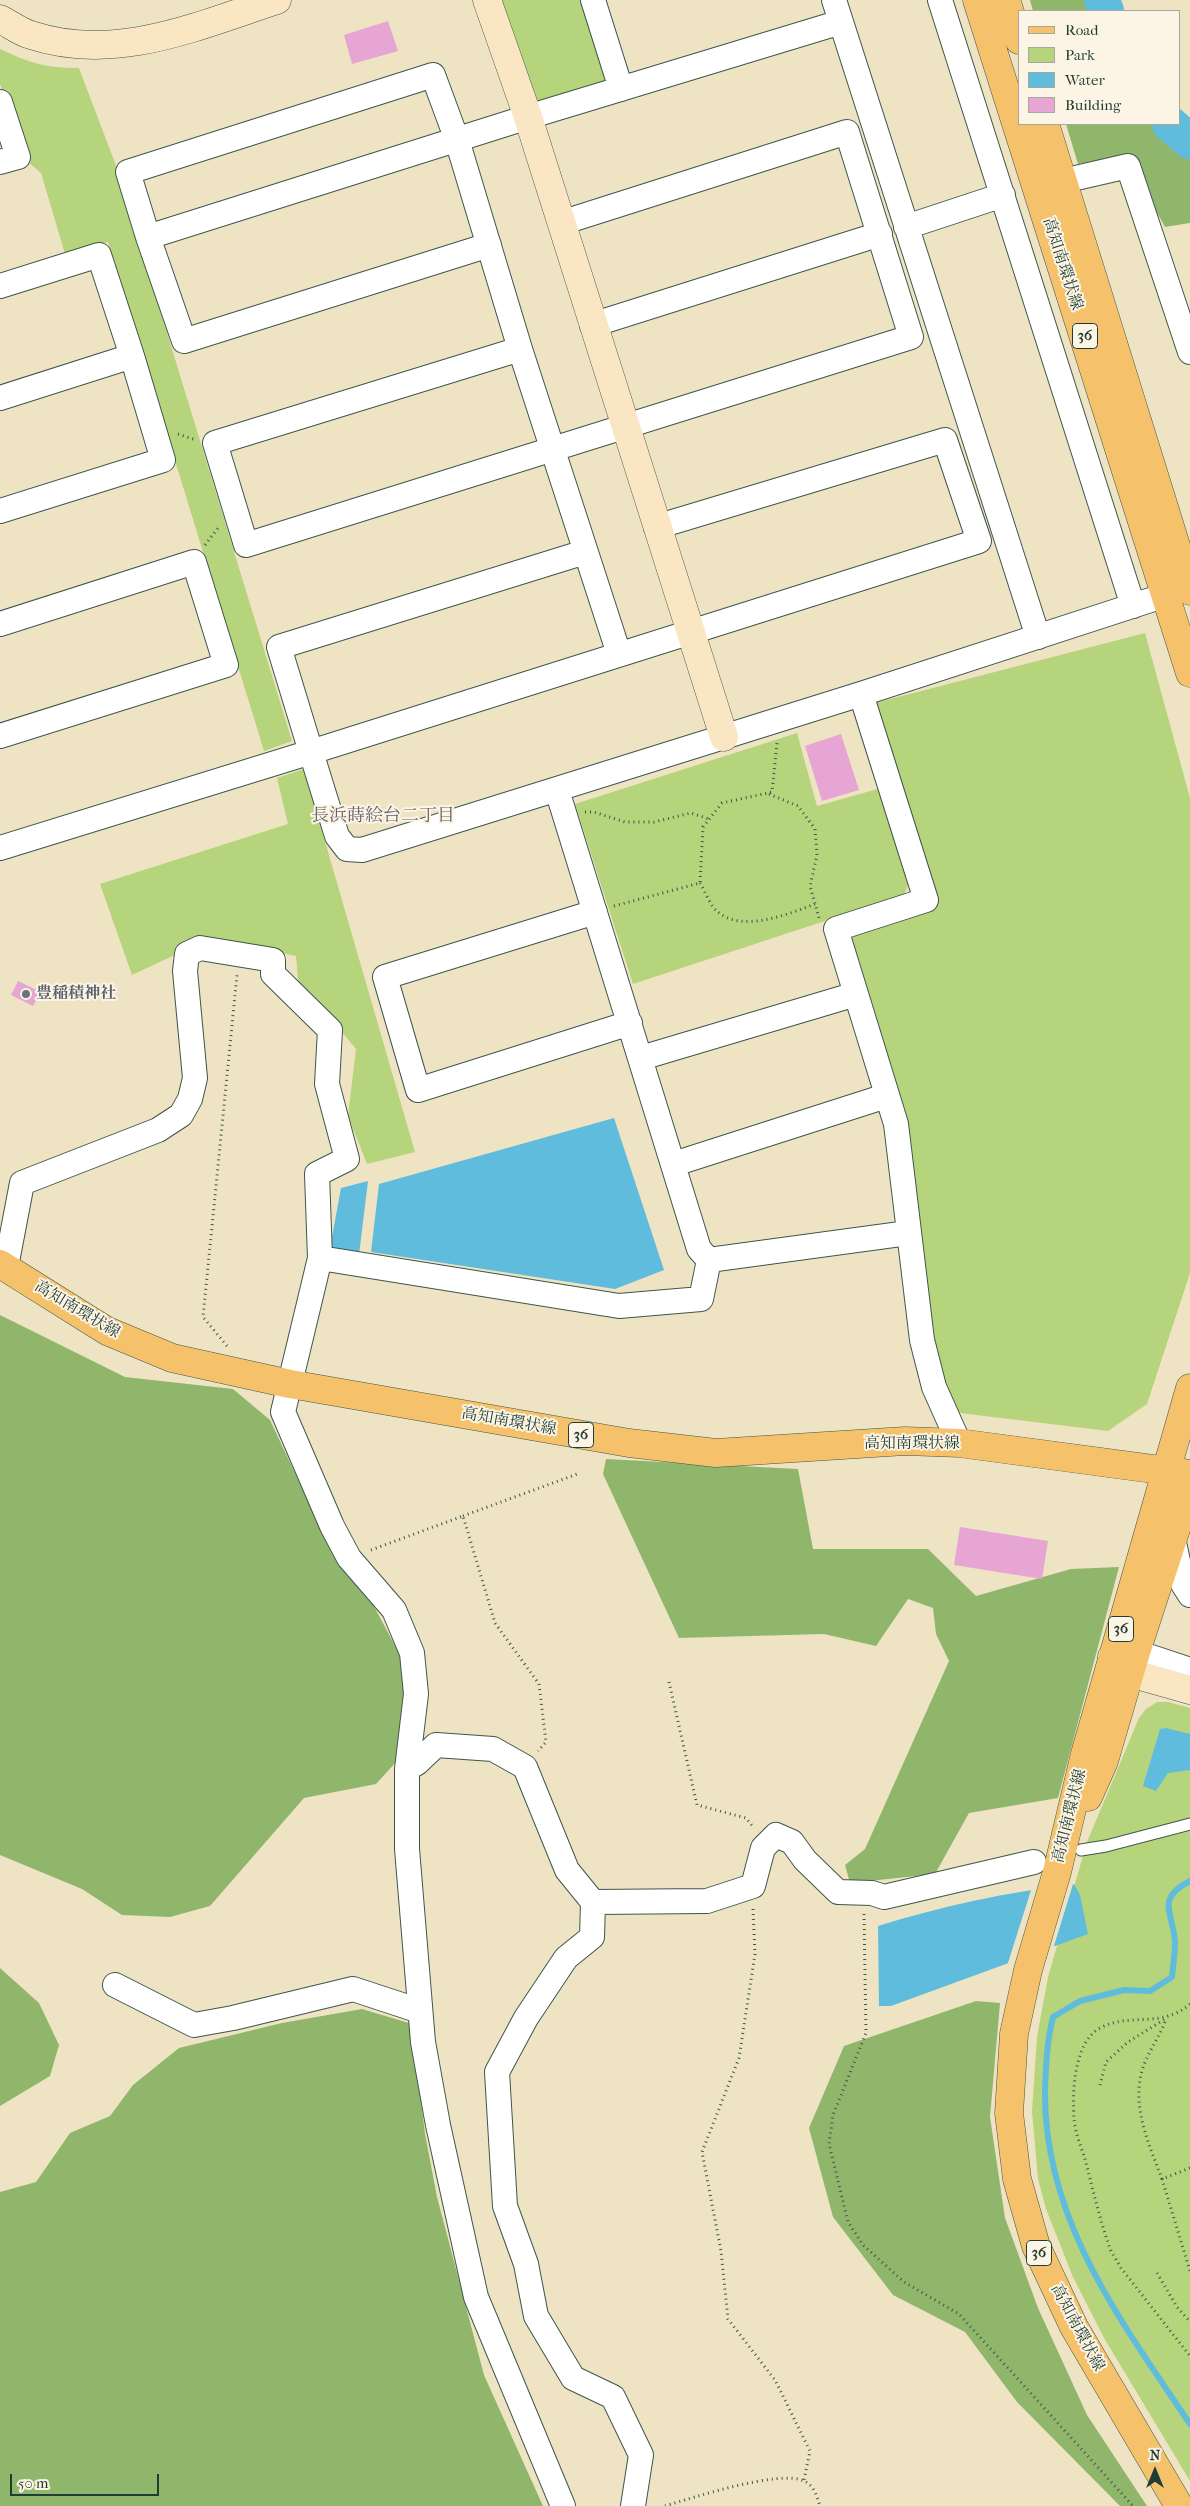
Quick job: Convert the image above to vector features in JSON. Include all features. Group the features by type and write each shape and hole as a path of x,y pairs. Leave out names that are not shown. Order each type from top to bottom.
{"main road":[{"name":"高知南環状線","path":"977,0 1018,121"},
{"path":"1006,0 1018,37"},
{"name":"高知南環状線","path":"1019,125 1178,593"},
{"name":"高知南環状線","path":"1045,125 1063,181 1178,593 1190,672"},
{"name":"高知南環状線","path":"3,1265 107,1332 172,1358 290,1384 629,1443 716,1453 905,1441 959,1443 1178,1473"},
{"name":"高知南環状線","path":"1126,1660 1178,1473 1190,1388"},
{"name":"高知南環状線","path":"1179,2506 1074,2327 1033,2236 1017,2179 1009,2113 1014,2034 1028,1970 1045,1867 1173,1538 1190,1486"}],"street":[{"path":"0,19 29,35 67,44 112,46 161,38 277,0"},
{"path":"487,0 528,117 592,325 724,737"},
{"path":"593,0 621,89"},
{"path":"940,0 1133,606"},
{"path":"148,237 621,89 837,11 1038,637"},
{"path":"489,245 184,341 128,172 433,75 457,140 489,245 520,349 555,450 585,552 619,654"},
{"path":"0,102 18,157 0,162"},
{"path":"520,349 214,443 246,545 626,428 911,337 847,132 561,223"},
{"path":"1063,181 1128,166 1190,352"},
{"path":"906,227 1003,195"},
{"path":"592,325 880,234"},
{"path":"0,286 98,255 132,356 163,460 0,511"},
{"path":"0,398 132,356"},
{"path":"0,848 979,541 945,440 656,527"},
{"path":"585,552 280,647 310,752 337,836 347,849 362,850 560,801 724,737 1178,593"},
{"path":"0,624 194,562 226,664 0,736"},
{"path":"861,694 926,900 836,929 896,1124 908,1233 924,1349 934,1387 959,1443"},
{"path":"560,801 699,1249 709,1260"},
{"path":"595,912 385,977 418,1090 630,1023"},
{"path":"3,1265 22,1183 158,1130 181,1116 190,1099 195,1078 184,971 187,954 200,948 273,960 273,974 330,1030 327,1084 348,1158 317,1174 320,1258 283,1412 332,1526 349,1558 394,1610 412,1653 416,1694 407,1769 407,1849 423,2042 438,2125 476,2297 562,2506"},
{"path":"641,1058 856,994"},
{"path":"674,1164 886,1096"},
{"path":"709,1260 908,1233"},
{"path":"320,1258 619,1306 701,1299 709,1260"},
{"path":"1173,1538 1183,1584 1190,1595"},
{"path":"1126,1660 1190,1670"},
{"path":"1126,1660 1190,1690"},
{"path":"407,1769 436,1745 493,1749 525,1767 567,1870 593,1902 592,1937 566,1958 526,2018 497,2072 504,2206 526,2264 536,2316 573,2378 613,2396 641,2455 633,2506"},
{"path":"593,1902 707,1901 753,1886 763,1848 776,1835 792,1842 804,1860 838,1892 872,1893 884,1897 1045,1867"},
{"path":"116,1985 194,2025 233,2018 353,1989 420,2011"}],"lane":[{"path":"1082,1850 1106,1846 1190,1824"}],"path":[{"path":"152,423 217,449"},
{"path":"194,562 234,505"},
{"path":"779,720 772,792 722,803 709,819 703,827 700,882 717,912 735,921 754,921 814,904"},
{"path":"768,793 798,806 815,828 817,855 810,886 816,915 824,925 836,929"},
{"path":"560,801 625,822 654,822 691,813 709,819"},
{"path":"595,912 700,882"},
{"path":"232,1352 203,1317 239,954"},
{"path":"349,1558 580,1473"},
{"path":"463,1516 495,1623 539,1684 546,1742 525,1767"},
{"path":"668,1682 697,1805 746,1818 767,1844"},
{"path":"753,1886 755,1954 739,2058 702,2152 721,2251 728,2319 775,2380 810,2450 804,2480"},
{"path":"884,1897 864,1914 866,2034 832,2115 830,2132 829,2144 848,2222 863,2246 904,2282 959,2314 1133,2506"},
{"path":"1100,2085 1106,2062 1128,2042 1166,2018 1180,2013 1190,2004"},
{"path":"1166,2018 1162,2031 1145,2061 1138,2090 1146,2136 1162,2179 1190,2271"},
{"path":"1166,2018 1127,2020 1100,2028 1084,2043 1077,2060 1074,2120 1112,2251 1121,2268 1190,2356"},
{"path":"1162,2179 1190,2168"},
{"path":"1157,2273 1177,2307 1190,2322"},
{"path":"665,2506 749,2482 786,2479 804,2480 815,2491 820,2506"}],"green space":[{"path":"498,0 583,0 610,84 531,109"},
{"path":"1030,0 1094,0 1097,10 1033,10"},
{"path":"0,49 38,64 79,68 115,163 292,741 264,751 108,242 65,254 41,173 28,162 0,84"},
{"path":"1066,125 1159,125 1190,151 1190,223 1165,227 1125,155 1078,164"},
{"path":"1145,633 1190,798 1190,1273 1147,1404 1108,1431 960,1413 947,1401 848,934 936,903 875,703"},
{"path":"797,733 817,806 881,788 911,878 904,895 633,984 575,804"},
{"path":"304,769 415,1152 367,1164 348,1116 356,1049 298,980 296,956 209,939 132,975 100,884 288,824 277,778"},
{"path":"0,1315 125,1377 233,1389 270,1420 302,1488 356,1573 399,1653 407,1704 407,1750 376,1784 304,1798 210,1906 170,1917 122,1915 82,1889 0,1855"},
{"path":"606,1459 798,1469 813,1549 928,1549 976,1596 1071,1569 1119,1567 1058,1798 969,1813 935,1874 850,1883 845,1865 865,1849 949,1661 936,1634 933,1608 908,1599 876,1646 824,1634 679,1638 603,1474"},
{"path":"1157,1702 1168,1702 1190,1708 1190,2481 1104,2338 1073,2277 1046,2209 1038,2179 1032,2112 1037,2037 1048,1977 1087,1842 1139,1718 1146,1709"},
{"path":"0,1968 39,2003 59,2045 50,2076 0,2106"},
{"path":"976,2001 1000,2003 990,2117 1005,2218 1038,2308 1087,2415 1147,2506 1120,2506 1017,2402 965,2332 893,2295 833,2217 809,2128 844,2046"},
{"path":"362,2009 412,2024 425,2134 437,2197 484,2375 543,2506 0,2506 0,2192 36,2182 70,2133 110,2116 133,2085 179,2048 282,2023"}],"water":[{"path":"614,1118 664,1270 615,1289 371,1252 379,1184"},
{"path":"368,1181 359,1255 330,1248 341,1188"},
{"path":"1166,1728 1190,1734 1190,1770 1168,1773 1156,1791 1143,1786 1160,1729"},
{"path":"1074,1884 1080,1895 1088,1934 891,2006 879,2006 878,1926 975,1900"}],"pier":[{"path":"1074,1881 1053,1949 1007,1966 1032,1887"}],"building":[{"path":"388,21 398,51 352,64 344,35"},
{"path":"841,734 859,790 822,801 805,746"},
{"name":"豊稲積神社","path":"18,981 41,992 33,1006 11,995"},
{"path":"960,1527 1048,1541 1042,1579 954,1565"}],"waterway":[{"path":"1102,0 1106,10"},
{"path":"1171,125 1190,141"},
{"path":"1190,1881 1179,1888 1169,1900 1175,1942 1172,1977 1150,1991 1124,1990 1080,2001 1053,2017 1048,2044 1045,2089 1048,2136 1057,2182 1072,2225 1091,2267 1113,2307 1190,2424"}],"place":[{"name":"豊稲積神社","path":"26,994"}],"district":[{"name":"長浜蒔絵台二丁目","path":"383,817"}]}
